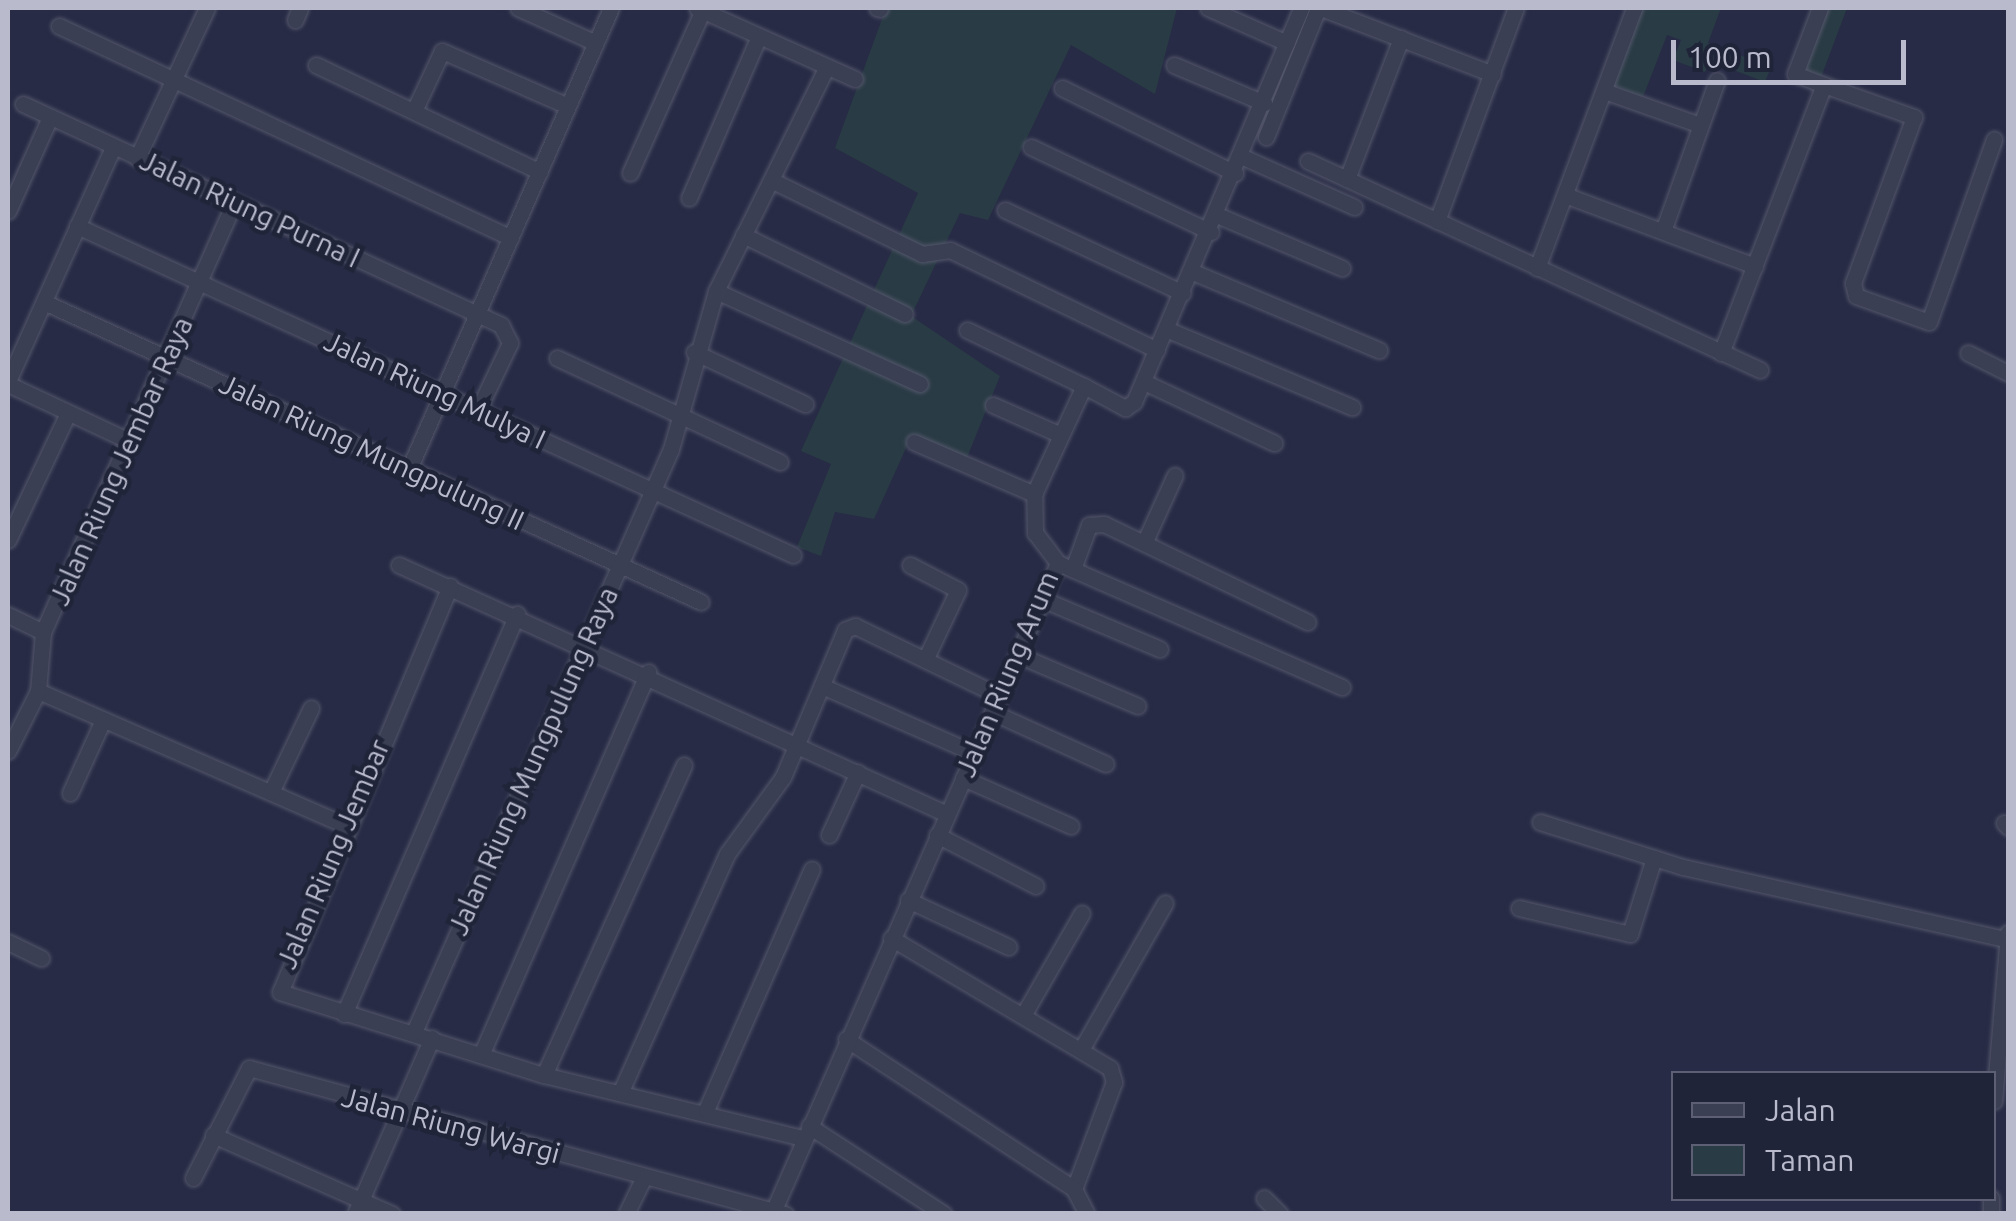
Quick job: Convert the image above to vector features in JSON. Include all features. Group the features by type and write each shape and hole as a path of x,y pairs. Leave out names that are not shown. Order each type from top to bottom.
{"street":[{"path":"137,158 208,8"},
{"path":"518,8 596,42"},
{"path":"409,469 612,8"},
{"path":"1208,8 1287,43"},
{"path":"967,330 1125,408 1144,382 1211,232 1301,8"},
{"path":"1266,137 1320,8 1493,74"},
{"path":"1437,221 1516,8"},
{"path":"1538,268 1634,8"},
{"path":"1820,8 1795,74 1914,116 1853,284 1856,296 1928,322 1994,138"},
{"path":"630,173 700,9 855,79"},
{"path":"59,26 510,238"},
{"path":"689,198 759,36"},
{"path":"1347,179 1401,38"},
{"path":"414,111 442,50 568,106"},
{"path":"316,65 540,172"},
{"path":"1174,65 1264,103"},
{"name":"Jalan Riung Mungpulung Raya","path":"414,1032 654,490 680,419 694,352 716,291 826,68"},
{"path":"1663,231 1716,80"},
{"path":"1722,352 1824,85"},
{"path":"1062,88 1235,173"},
{"path":"1604,90 1700,125"},
{"name":"Jalan Riung Purna I","path":"23,104 478,313"},
{"path":"8,211 50,117"},
{"path":"113,147 8,382 129,442"},
{"path":"1031,148 1211,232"},
{"path":"1243,158 1354,207"},
{"path":"1308,161 1760,370"},
{"path":"773,181 922,254 950,250 1157,350"},
{"path":"1565,195 1755,266"},
{"name":"Jalan Riung Jembar Raya","path":"38,691 43,632 170,357 234,203"},
{"path":"1005,210 1183,293"},
{"path":"1217,215 1342,268"},
{"name":"Jalan Riung Mulya I","path":"78,226 793,555"},
{"path":"743,235 905,314"},
{"path":"1193,272 1379,350"},
{"path":"716,291 920,384"},
{"name":"Jalan Riung Mungpulung II","path":"44,302 619,568 701,602"},
{"path":"478,313 508,331 510,343 478,410"},
{"path":"1166,328 1352,407"},
{"path":"694,352 804,404"},
{"path":"1968,353 2008,372"},
{"path":"558,358 680,419 780,462"},
{"path":"1144,382 1274,443"},
{"path":"914,442 1034,494 1084,386"},
{"path":"994,405 1060,435"},
{"path":"8,540 68,413"},
{"path":"1145,542 1175,475"},
{"name":"Jalan Riung Arum","path":"778,1212 806,1132 846,1039 1042,599 1065,566 1035,533 1034,494"},
{"path":"1308,622 1145,542 1094,522 1065,566 1342,687"},
{"path":"400,564 648,672 947,814"},
{"path":"910,565 958,590 925,660"},
{"name":"Jalan Riung Jembar","path":"450,586 344,825 278,987 344,1014 414,1032 544,1075 623,1087 806,1132 944,1214"},
{"path":"1042,599 1160,649"},
{"path":"344,1014 517,614"},
{"path":"8,616 43,632"},
{"path":"623,1087 727,854 783,776 848,626 925,660 1106,764"},
{"path":"1018,654 1138,706"},
{"path":"481,1055 648,672"},
{"path":"822,686 974,752"},
{"path":"8,752 38,691 344,825"},
{"path":"271,792 311,708"},
{"path":"70,793 103,720"},
{"path":"544,1075 684,765"},
{"path":"828,835 858,772"},
{"path":"962,778 1071,826"},
{"path":"1540,822 1654,858 2007,934 1996,1075"},
{"path":"937,835 1036,886"},
{"path":"1519,908 1630,934 1654,858"},
{"path":"706,1110 812,869"},
{"path":"908,900 1009,947"},
{"path":"1082,1048 1166,903"},
{"path":"1025,1012 1082,913"},
{"path":"891,938 1025,1012 1110,1068 1114,1082 1074,1189"},
{"path":"8,942 41,958"},
{"path":"358,1207 432,1038"},
{"path":"846,1039 1074,1189 1087,1214"},
{"name":"Jalan Riung Wargi","path":"194,1178 249,1068 400,1114 778,1212"},
{"path":"213,1134 358,1207 392,1214"},
{"path":"626,1214 644,1177"},
{"path":"1264,1198 1280,1214"}],"green space":[{"path":"886,8 1177,8 1155,94 1071,45 988,220 960,213 911,316 1000,376 966,460 911,437 874,519 835,512 821,556 797,547 831,464 801,451 918,193 835,148"},
{"path":"1641,8 1721,8 1708,43 1771,67 1765,82 1710,61 1705,72 1673,60 1681,40 1667,35 1643,97 1612,85"},
{"path":"1824,8 1847,8 1820,80 1800,73"}]}
